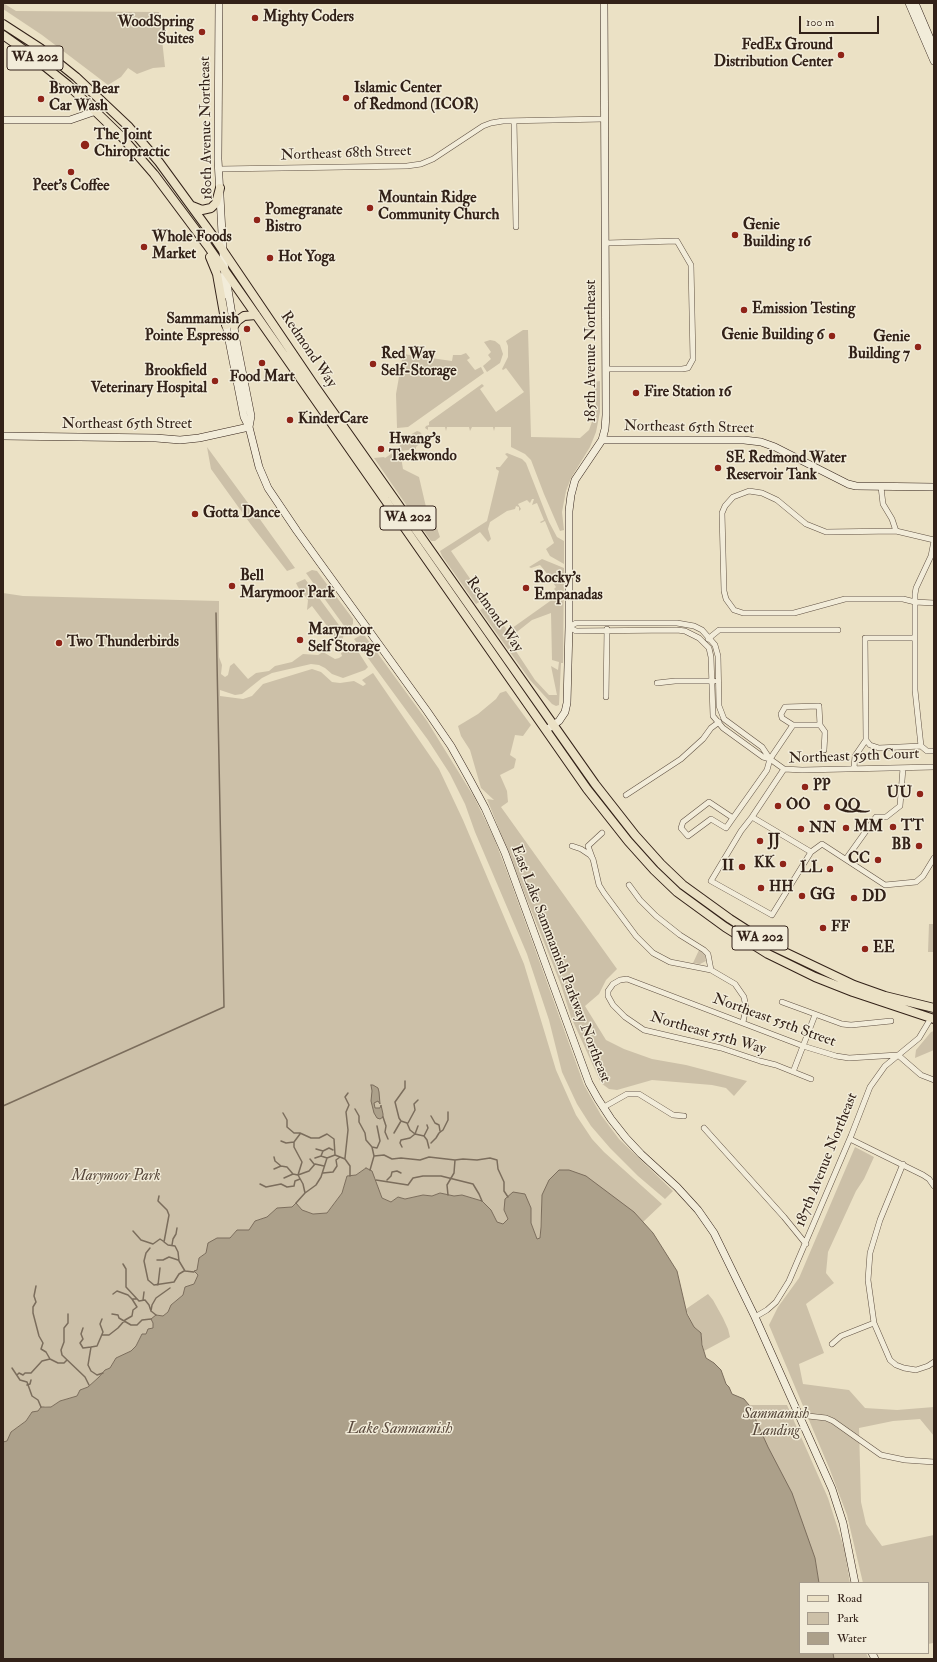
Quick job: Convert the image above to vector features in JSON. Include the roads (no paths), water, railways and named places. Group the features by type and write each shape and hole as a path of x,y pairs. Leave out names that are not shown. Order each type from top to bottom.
{"main road":[{"name":"Redmond Way","path":"3,24 58,62 106,105 149,150 224,252 314,385 554,725"},
{"name":"Redmond Way","path":"3,35 50,70 122,136 140,157 225,270 547,730"},
{"path":"188,202 198,210 208,210 216,203 220,188"},
{"path":"207,245 207,251 213,261 217,274 230,326 244,316 256,315"},
{"path":"286,358 314,385"},
{"name":"WA 202","path":"554,725 594,784 635,835 661,864 683,885 730,919 772,946 818,969 854,985 885,996 934,1008"},
{"name":"WA 202","path":"547,730 587,789 628,841 654,870 677,892 768,954 815,977 853,992 933,1017"}],"street":[{"name":"180th Avenue Northeast","path":"219,3 218,158 220,169 224,252"},
{"name":"185th Avenue Northeast","path":"547,730 559,721 565,712 567,703 569,627 569,511 571,495 575,480 602,440 605,429 606,243 604,3"},
{"path":"909,3 934,61"},
{"path":"915,3 934,48"},
{"path":"3,120 70,120 96,111 106,105"},
{"name":"Northeast 68th Street","path":"220,169 407,166 421,164 433,159 456,146 484,126 503,121 604,119"},
{"path":"514,121 516,227"},
{"path":"606,243 678,241 691,265 693,359 688,368 606,369"},
{"name":"East Lake Sammamish Parkway Northeast","path":"224,252 230,326 251,416 249,427 259,467 268,488 277,503 426,709 451,746 485,808 505,853 589,1083 626,1138 677,1187 698,1210 714,1233 755,1317 832,1489 839,1508 855,1582"},
{"name":"Northeast 65th Street","path":"3,436 156,438 180,440 199,438 249,427"},
{"name":"Northeast 65th Street","path":"602,440 744,440 761,442 775,447 848,484 882,487 934,487"},
{"path":"882,487 883,504 892,519 896,531"},
{"path":"921,746 915,690 915,602 916,588 931,556 934,541 896,531 826,532 806,524 769,495 749,492 739,494 729,501 722,513 724,591 726,599 734,610 743,613 794,613 845,599 903,599 915,602 934,603"},
{"path":"569,627 576,623 686,623 702,630 710,637 715,645 718,656 719,709 724,719 762,747 770,759"},
{"path":"606,697 607,624"},
{"path":"569,627 576,630 677,630 692,634 704,642 709,648 711,657 712,710 713,716 718,724 763,757 770,759 784,769"},
{"path":"704,642 719,630 838,630"},
{"path":"854,768 855,756 866,740 865,638 914,638"},
{"path":"657,683 675,681 719,681"},
{"name":"Northeast 59th Court","path":"733,818 767,770 770,759 793,725 782,718 784,707 819,706 820,725 825,732 824,750"},
{"path":"626,796 682,758 703,739 711,728 724,719"},
{"path":"793,725 820,725"},
{"path":"866,740 870,745 879,748 921,746 927,751 934,751"},
{"name":"Northeast 59th Court","path":"811,852 772,916 711,881 741,831 784,769 802,770 934,767"},
{"path":"846,859 876,817 886,817 900,806 902,768"},
{"path":"710,802 733,818 726,828 712,820 688,836 681,828 683,822 710,802"},
{"path":"752,817 811,852 822,844 885,885 916,882 923,876 934,858"},
{"path":"602,833 588,846 593,859 597,879 604,893 636,936 653,953 670,962 711,970 735,984 744,997 746,1008 743,1022"},
{"path":"572,846 581,849 593,859"},
{"path":"629,885 640,900 656,916 708,954 711,970"},
{"name":"Northeast 55th Street","path":"627,979 803,1046 843,1058 898,1055"},
{"name":"Northeast 55th Way","path":"627,979 620,980 613,984 608,991 608,996 625,1018 644,1030 721,1048 811,1079"},
{"path":"782,1002 842,1024 852,1025 891,1021"},
{"path":"792,1072 815,1015"},
{"name":"187th Avenue Northeast","path":"755,1317 773,1306 783,1293 806,1244 870,1087 885,1066 919,1038 933,1017"},
{"path":"898,1055 921,1074 934,1080"},
{"path":"604,1107 627,1094 639,1094 673,1115 684,1116"},
{"path":"704,1128 784,1217 806,1244"},
{"path":"850,1139 923,1175 934,1186"},
{"path":"903,1164 880,1220 870,1253 868,1280 874,1323 886,1354 896,1365 916,1370 928,1366 934,1362"},
{"path":"832,1344 841,1336 874,1323"},
{"path":"799,1414 826,1418 833,1421 881,1455 905,1460 934,1462"}],"water":[{"path":"371,1085 378,1088 380,1104 378,1101 374,1103 375,1108 380,1108 381,1105 383,1117 380,1119 377,1118 374,1113 371,1101"},
{"name":"Lake Sammamish","path":"366,1168 372,1171 382,1198 391,1202 398,1197 405,1199 423,1195 432,1196 440,1193 454,1196 462,1195 482,1201 491,1210 497,1222 503,1224 508,1219 504,1210 505,1199 513,1192 525,1194 531,1208 531,1223 537,1239 540,1238 542,1195 549,1180 559,1170 569,1170 586,1176 634,1212 653,1233 677,1271 687,1314 694,1327 701,1333 702,1345 706,1358 721,1370 726,1384 732,1394 744,1399 749,1405 768,1447 792,1493 815,1558 819,1582 799,1582 799,1654 833,1654 834,1659 3,1659 3,1442 7,1441 11,1432 26,1421 32,1412 38,1411 41,1407 51,1407 60,1401 77,1396 80,1390 88,1387 105,1370 110,1368 116,1358 131,1351 136,1346 142,1334 146,1334 148,1329 153,1328 151,1319 156,1315 163,1316 168,1312 171,1305 183,1295 185,1287 194,1284 198,1275 194,1271 197,1270 199,1258 206,1253 208,1243 217,1238 230,1238 237,1230 249,1230 255,1221 267,1217 277,1208 292,1207 296,1203 302,1210 313,1214 327,1213 342,1193 347,1176 356,1175"}],"waterway":[{"path":"3,1106 224,1007 216,613"},
{"path":"405,1081 405,1088 395,1102 399,1118 401,1121 407,1123 410,1130 415,1134 424,1136 427,1140 429,1148"},
{"path":"345,1158 348,1130 346,1112 349,1105 345,1097 348,1093"},
{"path":"408,1123 415,1110 414,1104 418,1100"},
{"path":"355,1109 359,1116 359,1122 365,1133 366,1140 372,1147 374,1156"},
{"path":"431,1143 443,1130 448,1120 448,1112"},
{"path":"283,1113 287,1120 287,1127 294,1133 300,1133 311,1138 319,1138 327,1134 334,1139 335,1155"},
{"path":"431,1116 435,1123 439,1125 440,1131"},
{"path":"383,1117 386,1126 385,1132 388,1139"},
{"path":"394,1133 401,1121"},
{"path":"424,1136 428,1128 427,1125"},
{"path":"372,1147 377,1148 380,1141 377,1126"},
{"path":"402,1147 400,1143 401,1140 410,1138 415,1134 418,1126"},
{"path":"281,1141 286,1143 294,1142 300,1134"},
{"path":"294,1142 294,1147 302,1162 298,1175"},
{"path":"316,1149 323,1151 329,1148 333,1150"},
{"path":"323,1151 321,1156 327,1158"},
{"path":"296,1203 305,1193 316,1185 321,1177 327,1158 335,1155 345,1159 350,1166 350,1176"},
{"path":"370,1170 374,1156 384,1155 392,1159 401,1158 420,1160 429,1157 455,1160 477,1160 490,1158 497,1160 498,1169 504,1182 504,1191 508,1197"},
{"path":"315,1158 321,1156"},
{"path":"274,1157 275,1161 281,1166 287,1167 293,1174 298,1175 303,1184 305,1193"},
{"path":"323,1173 333,1172 337,1166 336,1160 340,1157"},
{"path":"310,1159 314,1164"},
{"path":"448,1195 447,1185 454,1173 455,1160"},
{"path":"298,1175 309,1171 315,1164 324,1166"},
{"path":"274,1169 281,1166"},
{"path":"387,1180 391,1176 392,1172 397,1171 401,1173"},
{"path":"284,1178 293,1174"},
{"path":"376,1180 408,1185 413,1178 423,1176 441,1176 473,1184 482,1201"},
{"path":"260,1184 266,1187 281,1184 287,1187 294,1186 295,1181 300,1179"},
{"path":"159,1196 158,1201 167,1210 169,1215 164,1242 168,1245 175,1246 178,1252 179,1261 185,1271 194,1272"},
{"path":"172,1245 177,1228"},
{"path":"133,1231 141,1240 153,1244 160,1239 163,1241"},
{"path":"150,1248 146,1253 144,1261 148,1280 154,1285 174,1282 179,1274 184,1271"},
{"path":"157,1260 163,1260 169,1257 178,1260"},
{"path":"123,1264 126,1269 126,1287 139,1301 145,1300 151,1311"},
{"path":"158,1285 160,1268"},
{"path":"36,1286 34,1296 36,1302 33,1307 33,1313 39,1336 43,1343 41,1349 46,1352 50,1359"},
{"path":"156,1315 151,1311 152,1305 156,1298 170,1288"},
{"path":"113,1294 117,1291 128,1295 132,1299 137,1299"},
{"path":"143,1300 144,1292"},
{"path":"102,1335 109,1335 125,1320 132,1316 133,1310 137,1307 132,1299"},
{"path":"68,1314 68,1323 64,1328 64,1342 61,1350 62,1355 85,1377 89,1385"},
{"path":"112,1314 118,1315 119,1318 131,1325 137,1325 142,1320 151,1319"},
{"path":"102,1319 100,1324 103,1332 97,1346 91,1347 88,1365 91,1371 97,1375 103,1373"},
{"path":"83,1328 81,1334 83,1339 80,1343 83,1348 91,1347"},
{"path":"17,1375 19,1373 23,1375 25,1373 31,1373 42,1361 50,1359 58,1363 64,1363 67,1360"},
{"path":"12,1368 20,1380 27,1382 32,1396 38,1400 41,1407"},
{"path":"27,1385 30,1384 31,1380"}],"place":[{"name":"Mighty Coders","path":"255,18"},
{"name":"WoodSpring Suites","path":"202,32"},
{"name":"FedEx Ground Distribution Center","path":"841,55"},
{"name":"Islamic Center of Redmond (ICOR)","path":"346,98"},
{"name":"Brown Bear Car Wash","path":"41,99"},
{"name":"The Joint Chiropractic","path":"85,145"},
{"name":"Peet's Coffee","path":"71,172"},
{"name":"Mountain Ridge Community Church","path":"370,208"},
{"name":"Pomegranate Bistro","path":"257,220"},
{"name":"Genie Building 16","path":"735,235"},
{"name":"Whole Foods Market","path":"144,247"},
{"name":"Hot Yoga","path":"270,258"},
{"name":"Emission Testing","path":"744,310"},
{"name":"Sammamish Pointe Espresso","path":"247,329"},
{"name":"Genie Building 6","path":"832,336"},
{"name":"Genie Building 7","path":"918,347"},
{"name":"Food Mart","path":"262,363"},
{"name":"Red Way Self-Storage","path":"373,364"},
{"name":"Brookfield Veterinary Hospital","path":"215,381"},
{"name":"Fire Station 16","path":"636,393"},
{"name":"KinderCare","path":"290,420"},
{"name":"Hwang's Taekwondo","path":"381,449"},
{"name":"SE Redmond Water Reservoir Tank","path":"718,468"},
{"name":"Gotta Dance","path":"195,514"},
{"name":"Bell Marymoor Park","path":"232,586"},
{"name":"Rocky’s Empanadas","path":"526,588"},
{"name":"Marymoor Self Storage","path":"300,640"},
{"name":"Two Thunderbirds","path":"59,643"},
{"name":"PP","path":"805,787"},
{"name":"UU","path":"920,794"},
{"name":"OO","path":"778,806"},
{"name":"QQ","path":"827,807"},
{"name":"TT","path":"893,827"},
{"name":"MM","path":"846,828"},
{"name":"NN","path":"801,829"},
{"name":"JJ","path":"760,841"},
{"name":"BB","path":"919,846"},
{"name":"CC","path":"878,860"},
{"name":"KK","path":"783,864"},
{"name":"II","path":"742,867"},
{"name":"LL","path":"830,869"},
{"name":"HH","path":"761,888"},
{"name":"GG","path":"802,896"},
{"name":"DD","path":"854,898"},
{"name":"FF","path":"823,928"},
{"name":"EE","path":"865,949"}],"park label":[{"name":"Marymoor Park","path":"116,1177"},
{"name":"Sammamish Landing","path":"776,1424"}]}
